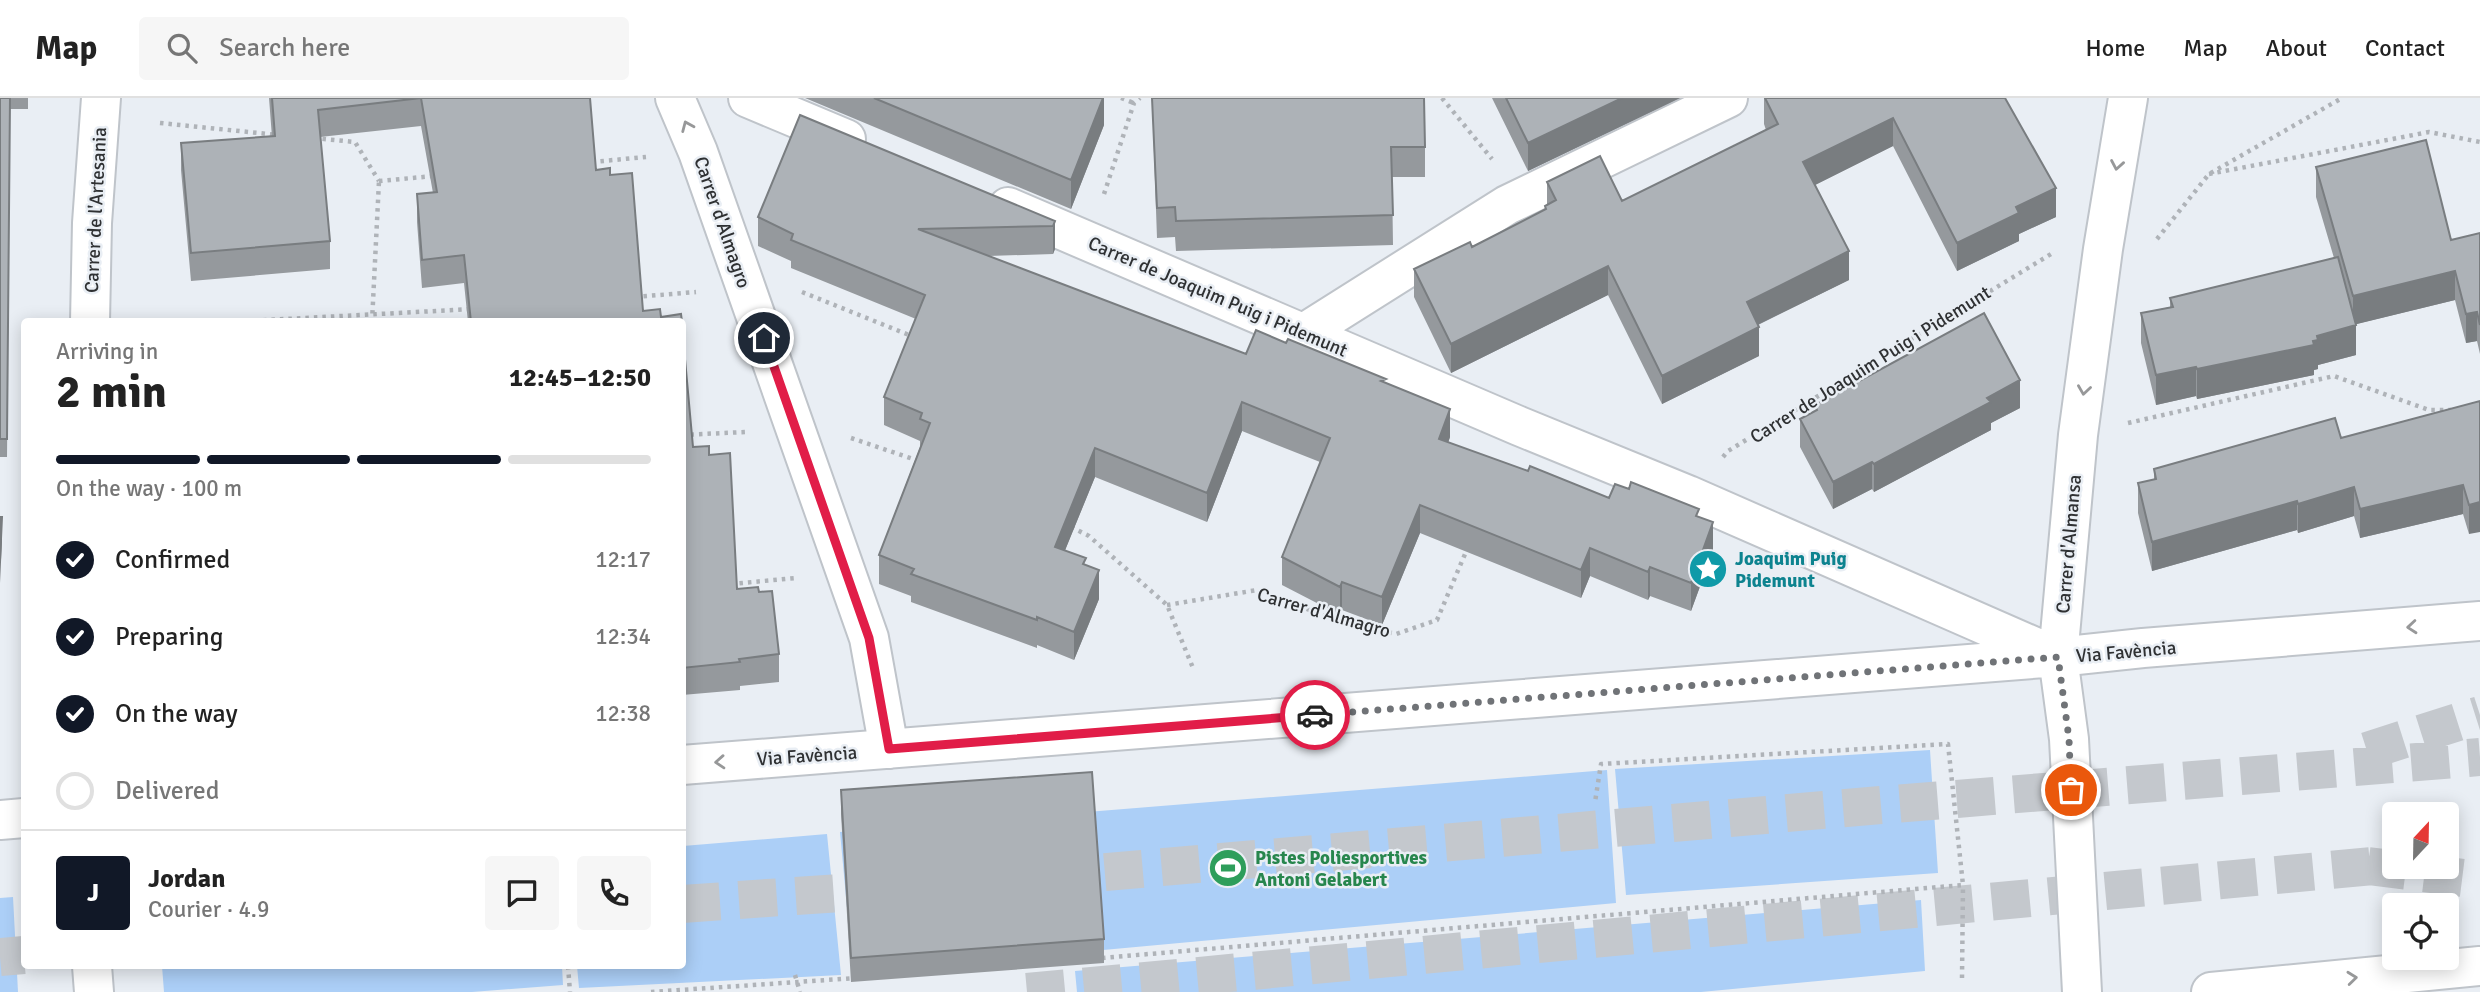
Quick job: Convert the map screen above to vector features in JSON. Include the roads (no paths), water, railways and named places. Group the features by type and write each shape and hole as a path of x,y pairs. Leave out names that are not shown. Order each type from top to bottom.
{"street":[{"name":"Carrer de l'Artesania","path":"90,318 92,223 101,98"},
{"name":"Carrer d'Almagro","path":"675,98 698,152 869,638 889,749"},
{"path":"748,98 874,151"},
{"path":"1304,333 1507,205 1728,98"},
{"name":"Carrer d'Almansa","path":"2082,992 2069,739 2058,657 2078,435 2103,249 2128,98"},
{"name":"Carrer de Joaquim Puig i Pidemunt","path":"975,193 1519,426 1688,495 2058,657"},
{"name":"Via Favència","path":"686,765 2058,657 2480,621"},
{"path":"0,820 21,818"},
{"path":"2211,992 2480,966"},
{"path":"92,969 94,992"}],"tunnel":[{"path":"2367,751 2480,715"},
{"path":"1048,877 1881,805 2480,757"},
{"path":"1027,992 2382,865"},
{"path":"2368,866 2480,880"},
{"path":"686,904 897,889"},
{"path":"0,957 21,955"}],"place":[{"name":"Joaquim Puig Pidemunt","path":"1708,569"},
{"name":"Pistes Poliesportives Antoni Gelabert","path":"1228,868"}]}
